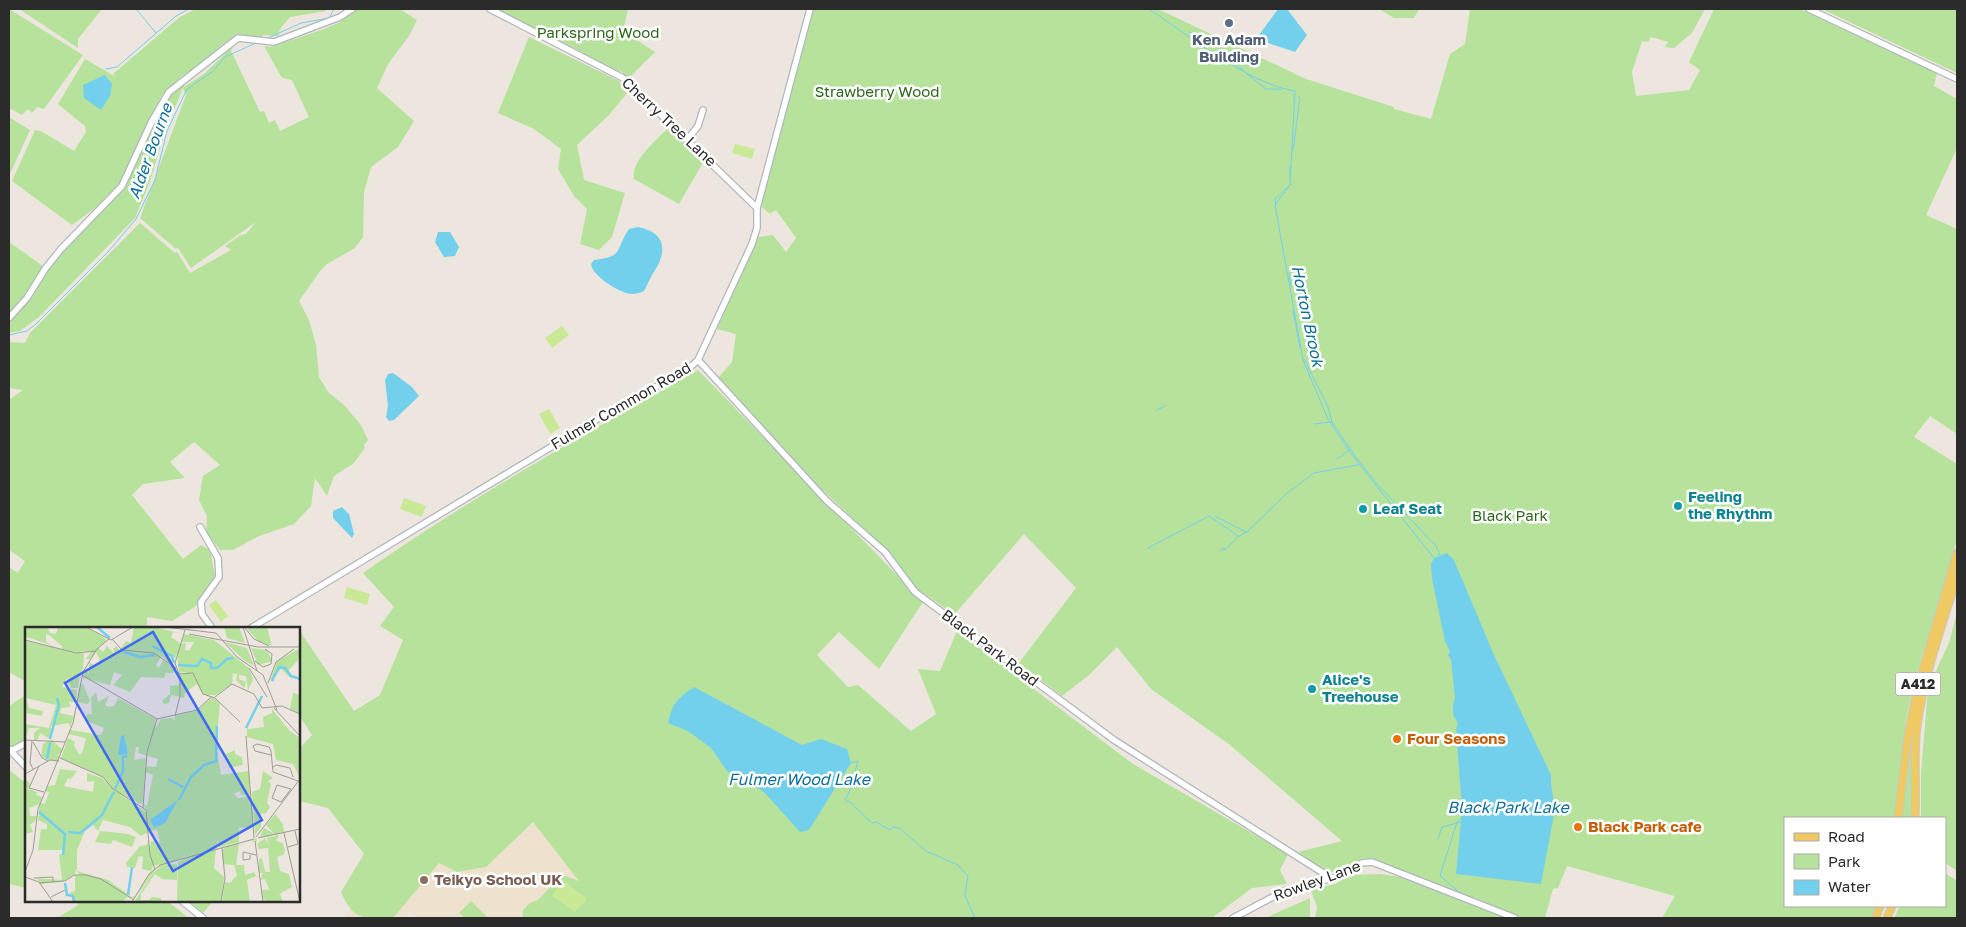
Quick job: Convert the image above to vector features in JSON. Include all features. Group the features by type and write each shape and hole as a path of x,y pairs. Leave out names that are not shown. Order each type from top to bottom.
{"main road":[{"name":"A412","path":"1898,817 1908,736 1918,686 1957,553"},
{"name":"A412","path":"1915,817 1917,727 1922,698 1957,577"}],"street":[{"path":"9,318 27,298 45,269 61,249 122,186 152,122 170,92 238,38 274,42 340,17 352,9"},
{"name":"Cherry Tree Lane","path":"490,9 623,78 757,208"},
{"name":"Fulmer Common Road","path":"253,627 614,409 686,371 698,360 752,244 757,228 757,208 810,9"},
{"path":"1809,9 1957,79"},
{"path":"688,139 698,126 703,110"},
{"name":"Black Park Road","path":"698,360 827,501 885,552 915,592 1114,740 1331,878"},
{"path":"200,527 218,558 219,577 201,602 202,614 211,627"},
{"path":"25,743 10,750 25,766"},
{"name":"Rowley Lane","path":"1233,918 1284,891 1341,875 1362,863 1376,863 1516,918"},
{"path":"183,902 203,918"}],"shaded area":[{"path":"534,822 580,882 562,875 538,900 530,903 523,910 522,918 417,918 410,911 405,918 347,918 345,916 409,847 457,872 486,867"}],"green space":[{"path":"9,9 83,55 44,109 37,107 32,113 28,109 22,115 9,108"},
{"path":"19,9 102,9 78,39 78,48"},
{"path":"196,9 327,9 326,11 290,17 280,29 278,36 263,35 260,39 238,34 223,44 202,64 182,76 162,95 121,181 99,205 72,225 12,181 35,130 41,131 74,151 86,132 85,126 58,104 85,59 116,77 113,74 180,17"},
{"path":"357,9 400,9 417,20 409,36 388,64 377,88 414,121 398,147 371,167 364,192 363,237 355,248 327,264 320,271 299,301 309,320 316,345 319,377 328,392 344,405 361,425 368,440 364,445 365,448 353,464 334,476 327,496 315,478 311,506 294,524 259,536 233,550 220,550 206,532 207,516 199,500 203,476 220,465 194,442 170,462 185,478 143,484 132,495 183,559 201,545 210,550 215,576 196,606 172,621 147,617 147,627 25,627 25,681 9,672 9,567 18,573 25,561 9,550 9,400 23,390 9,388 9,342 25,343 30,333 140,223 175,253 177,252 190,273 231,250 225,246 241,235 246,234 256,222 191,268 178,248 176,249 140,218 186,95 183,88 166,129 149,184 135,218 39,317 20,331 9,333 9,323 33,296 53,261 119,190 163,101 179,85 184,84 184,87 204,74 232,47 231,51 260,112 264,111 269,123 275,120 280,131 309,117 292,80 282,78 264,46 271,47 340,22"},
{"name":"Parkspring Wood","path":"497,9 628,9 623,31 655,52 628,79 622,72 603,66 582,52"},
{"name":"Black Park","path":"814,9 1158,9 1306,79 1394,107 1394,109 1431,119 1450,54 1465,44 1470,9 1705,9 1692,33 1674,48 1665,47 1668,42 1651,37 1648,42 1642,41 1632,72 1636,96 1689,90 1700,70 1689,62 1714,9 1800,9 1937,73 1934,86 1957,99 1957,148 1926,215 1957,229 1957,434 1930,416 1914,437 1957,464 1957,540 1913,686 1906,721 1894,817 1784,817 1784,907 1876,907 1872,918 1662,918 1675,896 1567,866 1558,888 1553,889 1545,918 1522,918 1480,900 1444,889 1372,862 1366,858 1344,869 1331,872 1318,866 1298,852 1342,841 1230,745 1151,689 1117,647 1089,675 1062,696 1019,663 1076,588 1024,534 953,616 948,610 916,588 885,548 817,485 718,378 732,362 736,334 717,329 758,237 773,235 786,252 796,238 776,210 770,214 761,206"},
{"path":"1379,9 1419,9 1414,18 1394,18"},
{"path":"1822,9 1957,9 1957,73"},
{"path":"529,37 619,81 628,92 609,115 577,145 584,180 625,193 612,237 599,250 580,244 587,209 574,196 558,169 561,149 534,129 498,113"},
{"path":"9,117 30,130 9,176"},
{"path":"670,126 705,159 679,204 634,179 636,165 640,158"},
{"path":"735,144 755,149 752,159 732,153"},
{"path":"9,242 43,266 26,295 9,314"},
{"path":"562,326 569,335 552,348 545,338"},
{"path":"698,370 923,602 879,669 839,632 817,655 848,687 858,685 911,731 936,714 918,669 940,671 957,631 1133,764 1288,854 1280,870 1287,884 1252,888 1212,918 522,918 523,910 530,903 538,900 562,875 579,881 533,822 486,867 457,872 439,863 393,918 367,918 356,913 346,902 341,892 364,854 328,808 300,801 300,748 312,735 300,717 300,634 354,711 380,695 403,640 380,626 394,607 363,573 403,545 486,493"},
{"path":"549,409 560,428 550,434 539,414"},
{"path":"404,498 426,506 422,517 400,509"},
{"path":"1957,559 1957,570 1917,711 1913,751 1913,817 1901,817 1909,745 1930,647"},
{"path":"347,587 370,594 367,605 344,598"},
{"path":"216,600 228,616 221,622 209,605"},
{"path":"1957,612 1957,871 1946,864 1946,817 1921,817 1921,773 1928,688 1949,643"},
{"path":"25,696 25,741 11,748 9,744 9,706"},
{"path":"9,770 25,782 25,888 9,884"},
{"path":"1380,874 1400,877 1505,918 1315,918 1317,907 1311,890 1335,884 1350,875"},
{"path":"1946,874 1957,881 1957,918 1894,918 1900,907 1946,907"},
{"path":"563,880 587,899 575,912 552,896"},
{"path":"1310,898 1310,918 1265,918"},
{"path":"471,901 488,918 465,918 459,913"},
{"path":"79,902 168,902 189,918 57,918 77,906"},
{"path":"190,902 212,902 203,913"}],"water":[{"path":"1278,9 1287,9 1307,35 1295,52 1256,39"},
{"path":"105,75 112,84 110,96 101,110 84,98 83,85"},
{"path":"638,227 651,231 656,235 662,243 662,256 644,291 632,294 608,284 596,274 591,264 594,260 610,257 615,254 629,229"},
{"path":"438,232 450,232 459,247 455,256 444,257 435,242"},
{"path":"393,373 412,387 419,396 394,420 389,421 386,417 388,406 385,380 388,374"},
{"path":"342,507 349,514 354,534 352,538 333,518 333,511"},
{"name":"Black Park Lake","path":"1447,553 1454,560 1494,655 1551,775 1555,809 1541,884 1456,874 1462,809 1456,729 1458,723 1453,715 1455,698 1451,660 1448,655 1450,652 1445,641 1432,579 1431,564 1434,558"},
{"name":"Fulmer Wood Lake","path":"694,687 802,745 821,739 847,749 851,763 809,830 800,832 764,792 727,771 711,748 688,731 668,723 676,702"}],"waterway":[{"path":"136,9 156,33"},
{"path":"106,69 117,67 176,16 189,9"},
{"name":"Alder Bourne","path":"266,39 301,23 329,18 334,9"},
{"name":"Horton Brook","path":"1149,9 1200,45 1239,69 1277,87 1295,91 1290,185 1275,205 1303,360 1328,419 1352,455 1434,558"},
{"path":"1189,32 1209,39 1243,70"},
{"name":"Alder Bourne","path":"9,335 27,331 36,324 107,253 136,219 155,180 167,131 187,89 212,72 225,57 258,42"},
{"path":"1246,73 1266,89 1281,89"},
{"name":"Horton Brook","path":"1293,150 1300,98 1298,96"},
{"name":"Horton Brook","path":"1290,166 1290,180"},
{"name":"Horton Brook","path":"1276,205 1275,199 1290,185"},
{"name":"Horton Brook","path":"1289,273 1291,286"},
{"name":"Horton Brook","path":"1293,310 1300,348"},
{"name":"Horton Brook","path":"1304,359 1328,407 1332,422 1355,456 1377,484 1436,546 1440,555"},
{"path":"1157,410 1165,406"},
{"path":"1314,424 1332,422"},
{"path":"1337,459 1351,449"},
{"path":"1220,551 1224,548 1225,550 1239,536 1247,532 1286,494 1314,473 1358,465"},
{"path":"1148,548 1209,516 1238,536"},
{"path":"1215,516 1246,532"},
{"path":"851,763 858,761 850,790 845,800 850,802 872,823 876,822 890,830 893,827 899,828 926,851 958,865 968,876 965,896 975,918"},
{"name":"Horton Brook","path":"1461,818 1457,822 1440,876 1459,892 1472,898"},
{"path":"1438,839 1442,827 1461,822"},
{"name":"Horton Brook","path":"1498,915 1502,918"}],"place":[{"name":"Ken Adam Building","path":"1229,23"},
{"name":"Feeling the Rhythm","path":"1678,506"},
{"name":"Leaf Seat","path":"1363,509"},
{"name":"Alice's Treehouse","path":"1312,689"},
{"name":"Four Seasons","path":"1397,739"},
{"name":"Black Park cafe","path":"1578,827"},
{"name":"Teikyo School UK","path":"424,880"}],"park label":[{"name":"Strawberry Wood","path":"877,92"}]}
